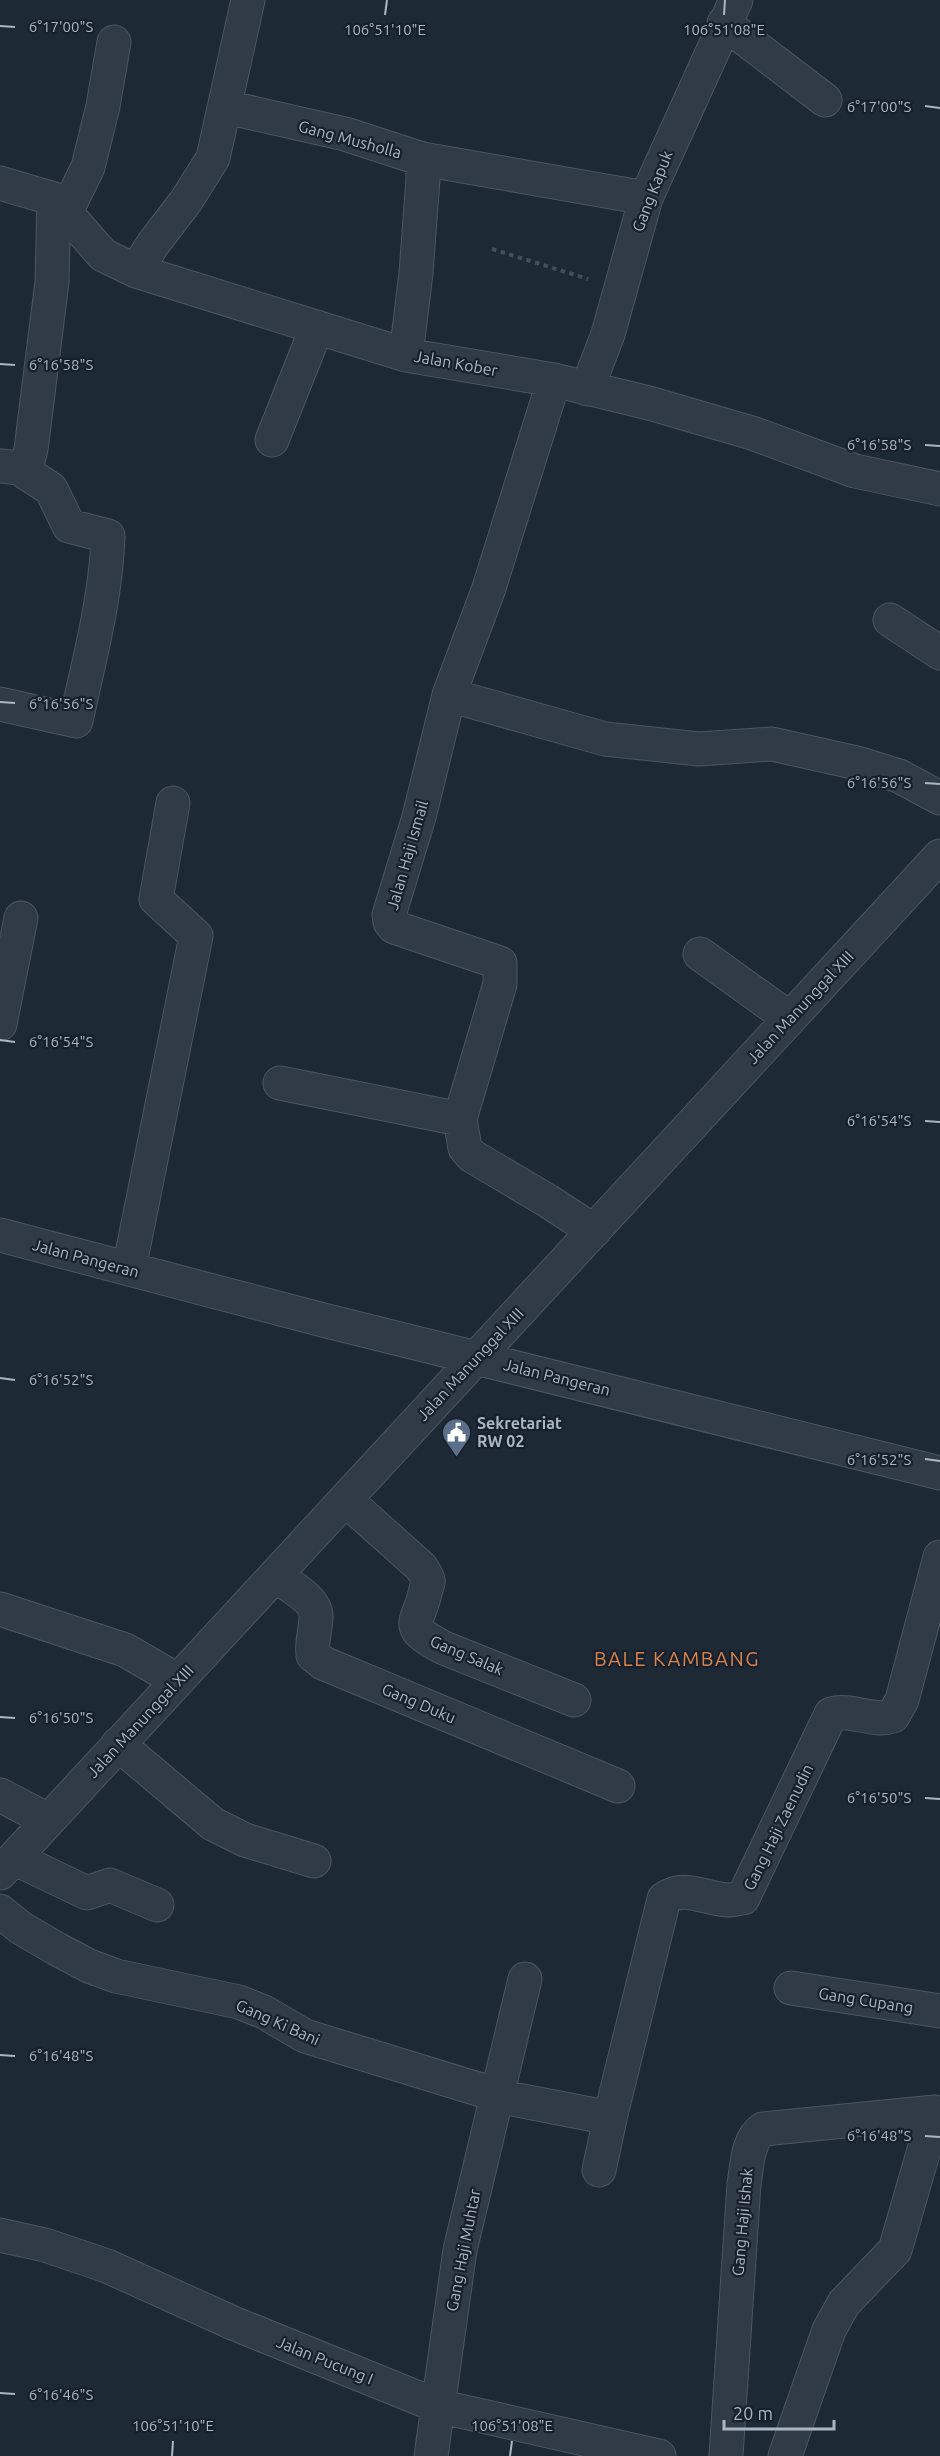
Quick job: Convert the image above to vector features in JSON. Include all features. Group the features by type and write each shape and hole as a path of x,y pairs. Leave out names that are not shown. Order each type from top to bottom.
{"street":[{"path":"136,272 213,158 248,0"},
{"path":"730,12 825,100"},
{"name":"Gang Kapuk","path":"587,389 622,289 631,245 646,198 730,12"},
{"path":"10,467 27,465 31,449 60,205 88,167 103,106 114,42"},
{"name":"Gang Musholla","path":"226,107 345,134 422,159 423,179 416,273 406,355"},
{"path":"422,159 646,198"},
{"path":"0,183 60,205"},
{"name":"Jalan Kober","path":"60,205 103,255 136,272 406,355 554,380 649,403 752,433 855,471 940,489"},
{"path":"272,440 316,327"},
{"name":"Jalan Haji Ismail","path":"554,380 489,588 449,695 419,817 389,915 394,927 500,963 500,984 460,1119 465,1148 472,1156 548,1201 594,1232"},
{"path":"0,704 76,721 102,598 108,536 69,525 51,489 10,467"},
{"path":"890,620 940,653"},
{"path":"449,695 605,739 699,749 772,744 856,763 888,773 940,798"},
{"path":"129,1269 196,936 156,899 173,803"},
{"name":"Jalan Manunggal XIII","path":"7,1865 940,856"},
{"path":"0,1024 21,918"},
{"path":"700,954 789,1018"},
{"path":"280,1083 460,1119"},
{"name":"Jalan Pangeran","path":"1,1240 129,1269 323,1320 940,1473"},
{"name":"Gang Salak","path":"346,1500 421,1567 428,1580 425,1596 415,1620 417,1629 424,1638 574,1700"},
{"name":"Gang Haji Zaenudin","path":"611,2114 664,1899 671,1893 684,1891 728,1900 743,1898 831,1714 842,1711 882,1720 893,1716 902,1700 940,1557"},
{"name":"Gang Duku","path":"276,1576 310,1602 316,1614 313,1655 323,1663 618,1786"},
{"path":"0,1609 125,1650 177,1680"},
{"path":"118,1744 213,1824 245,1839 314,1861"},
{"path":"0,1795 48,1820"},
{"path":"7,1865 87,1893 110,1885 157,1905"},
{"name":"Gang Ki Bani","path":"0,1911 21,1928 88,1966 116,1976 240,2002 264,2012 305,2037 498,2095"},
{"name":"Gang Haji Muhtar","path":"431,2456 460,2250 525,1979"},
{"name":"Gang Cupang","path":"791,1988 940,2011"},
{"path":"498,2095 595,2115 611,2114 599,2170"},
{"name":"Gang Haji Ishak","path":"726,2456 744,2184 754,2138 763,2129 935,2112 895,2250 844,2303 829,2330 785,2456"},
{"name":"Jalan Pucung I","path":"0,2235 45,2245 107,2266 233,2323 438,2406 659,2456"}],"path":[{"path":"492,249 622,289"}],"place":[{"name":"Sekretariat RW 02","path":"456,1458"}],"district":[{"name":"BALE KAMBANG","path":"677,1658"}]}
